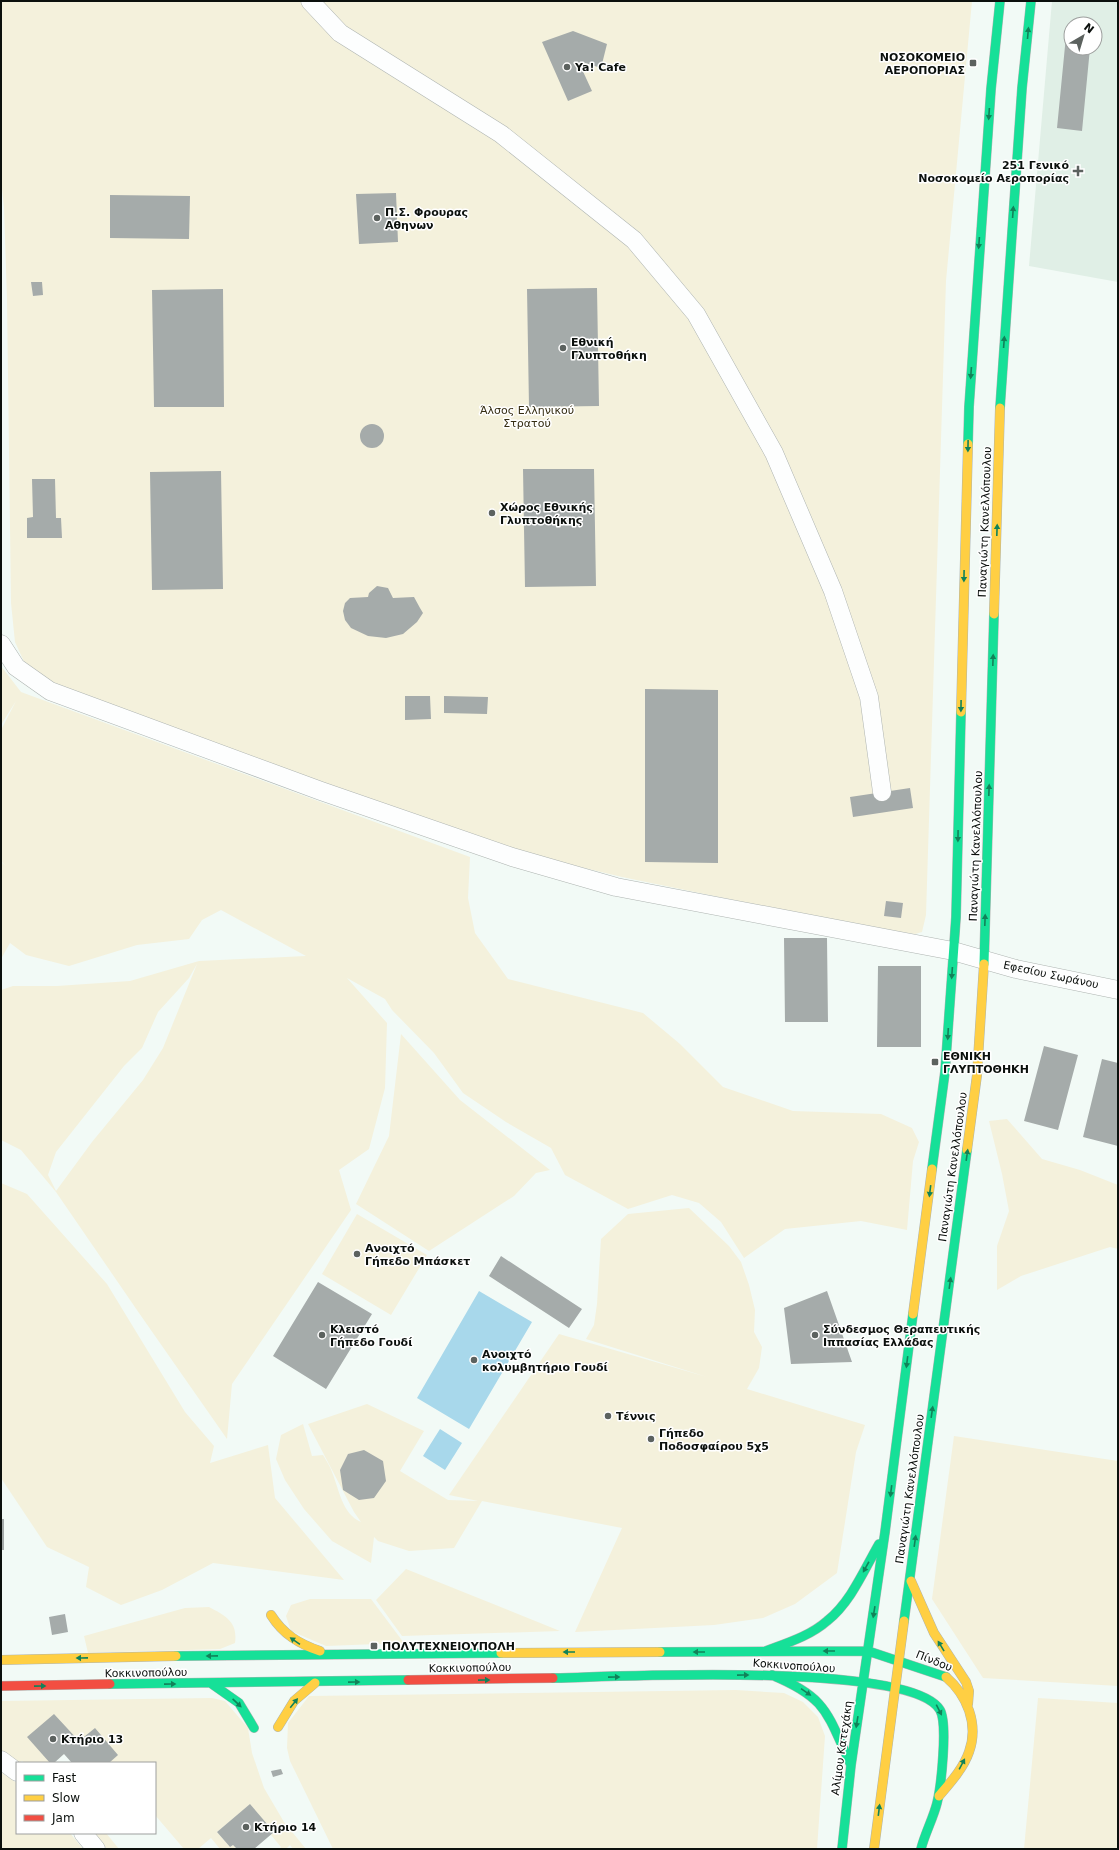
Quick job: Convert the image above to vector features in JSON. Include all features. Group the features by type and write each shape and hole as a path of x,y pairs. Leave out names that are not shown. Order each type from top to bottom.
{"main road":[{"name":"Παναγιώτη Κανελλόπουλου","path":"868,1651 945,1072 956,901 968,407 990,97 1000,1"},
{"name":"Παναγιώτη Κανελλόπουλου","path":"894,1687 910,1580 977,1075 984,959 1000,408 1021,103 1031,1"},
{"path":"766,1651 812,1631 834,1616 850,1596 885,1532"},
{"path":"910,1580 924,1615 966,1682 969,1691 968,1704"},
{"path":"271,1615 276,1624 286,1634 304,1646 329,1654"},
{"name":"Κοκκινοπούλου","path":"1,1660 329,1654 766,1651 868,1651 898,1659"},
{"path":"868,1651 876,1663"},
{"name":"Αλίμου Κατεχάκη","path":"842,1849 851,1766 868,1651"},
{"name":"Πίνδου","path":"898,1659 944,1675 957,1686 968,1704 972,1730 969,1752 958,1772 939,1796"},
{"path":"772,1675 795,1684 812,1696 821,1705 830,1720 851,1766"},
{"name":"Κοκκινοπούλου","path":"1,1686 772,1675 894,1687"},
{"path":"874,1849 894,1687 885,1675"},
{"path":"278,1727 294,1702 314,1682"},
{"path":"212,1684 239,1703 254,1728"},
{"name":"Πίνδου","path":"894,1687 930,1699 937,1705 941,1712 944,1733 939,1796 921,1849"}],"street":[{"path":"310,1 340,33 501,134 634,240 696,314 774,453 833,591 869,697 882,792"},
{"name":"Εφεσίου Σωράνου","path":"1,644 16,667 50,691 321,791 512,857 616,887 953,951 1016,969 1118,990"},
{"path":"1,1760 16,1771"},
{"path":"83,1834 96,1849"}],"shaded area":[{"name":"251 Γενικό Νοσοκομείο Αεροπορίας","path":"1052,1 1118,1 1118,282 1029,266"}],"green space":[{"name":"Άλσος Ελληνικού Στρατού","path":"1,1 972,1 946,281 926,915 922,932 915,934 865,927 622,877 505,849 53,686 27,668 15,642 11,603 7,299 4,207 1,180"},
{"path":"1,666 21,692 470,857 468,898 475,933 508,979 643,1013 680,1044 723,1087 793,1111 881,1114 912,1128 919,1142 913,1161 907,1230 861,1221 785,1229 744,1258 721,1222 699,1203 672,1195 628,1209 565,1175 551,1148 506,1122 463,1093 434,1053 392,1010 385,999 347,978 387,1023 385,1088 369,1149 339,1170 351,1210 232,1384 227,1439 56,1192 21,1150 1,1140 1,990 13,986 57,986 130,981 199,961 306,956 221,910 202,920 189,939 137,945 69,966 26,955 10,943 1,959 1,862 6,866 1,861 1,730 16,701 1,725","holes":["197,964 163,1048 143,1080 92,1142 56,1191 48,1175 56,1152 124,1066 142,1048 158,1012 189,978"]},
{"path":"401,1034 460,1100 550,1170 536,1173 514,1196 429,1251 356,1204 389,1136"},
{"path":"1007,1119 1042,1159 1080,1170 1118,1185 1118,1249 1110,1247 1021,1276 997,1290 997,1246 1009,1211 989,1121"},
{"path":"1,1183 27,1194 107,1284 185,1412 214,1446 210,1463 268,1445 275,1498 344,1580 213,1563 162,1590 121,1605 86,1587 89,1567 47,1547 1,1478"},
{"path":"689,1208 729,1246 741,1262 749,1285 755,1310 754,1332 762,1347 759,1368 747,1389 865,1425 856,1452 837,1573 795,1604 763,1618 714,1625 575,1632 622,1528 482,1501 454,1548 409,1551 378,1541 374,1537 371,1563 332,1541 304,1509 285,1480 276,1459 281,1435 303,1424 312,1456 323,1455 331,1470 345,1507 349,1513 361,1522 354,1512 308,1424 367,1404 424,1431 400,1471 448,1500 478,1501 449,1495 559,1334 707,1377 586,1339 594,1325 597,1304 601,1239 628,1214"},
{"path":"357,1214 427,1255 391,1315 322,1274"},
{"path":"954,1436 1118,1461 1118,1686 983,1678 932,1599"},
{"path":"406,1569 560,1631 402,1636 376,1600"},
{"path":"310,1599 371,1599 404,1643 326,1646 291,1631 286,1616 291,1605"},
{"path":"209,1607 221,1613 230,1620 235,1630 235,1643 220,1649 88,1653 84,1636 185,1608"},
{"path":"736,1690 784,1693 803,1702 818,1717 825,1736 817,1849 333,1849 290,1761 287,1748 288,1723 309,1696"},
{"path":"212,1698 225,1701 248,1728 252,1753 264,1788 284,1822 306,1849 293,1849 290,1845 286,1849 279,1849 281,1847 271,1835 274,1832 250,1805 217,1832 230,1847 233,1845 237,1849 220,1849 211,1838 198,1849 184,1849 156,1816 156,1762 111,1762 106,1757 66,1752 54,1762 17,1762 1,1750 1,1701"},
{"path":"1038,1698 1118,1703 1118,1849 1024,1849"},
{"path":"1,1772 16,1782 16,1834 71,1834 83,1849 1,1849"},
{"path":"94,1834 107,1834 119,1849 107,1849"}],"water":[{"name":"Ανοιχτό κολυμβητήριο Γουδί","path":"479,1291 532,1322 469,1429 417,1398"},
{"path":"440,1429 462,1443 445,1470 423,1456"}],"building":[{"name":"Ya! Cafe","path":"573,31 607,44 601,68 585,63 580,65 592,91 568,101 542,42"},
{"path":"1064,56 1089,56 1082,131 1057,128"},
{"name":"Π.Σ. Φρουρας Αθηνων","path":"396,193 398,242 359,244 356,194"},
{"path":"110,195 190,196 189,239 110,238"},
{"path":"31,282 42,282 43,295 33,296"},
{"name":"Εθνική Γλυπτοθήκη","path":"597,288 599,406 529,407 527,289"},
{"path":"223,289 224,407 154,407 152,290"},
{"path":"372,424 381,427 384,436 381,445 372,448 363,445 360,436 363,427"},
{"path":"523,469 594,469 596,586 525,587"},
{"path":"221,471 223,589 152,590 150,472"},
{"path":"32,479 55,479 56,518 61,518 62,538 27,538 27,518 33,517"},
{"path":"377,586 388,588 393,598 414,597 423,613 417,622 403,634 386,638 368,636 351,628 345,620 343,611 345,603 350,598 368,597 369,593"},
{"path":"645,689 718,690 718,863 645,862"},
{"path":"405,696 430,696 431,719 405,720"},
{"path":"444,696 488,697 487,714 444,713"},
{"path":"910,788 913,808 853,817 850,797"},
{"path":"886,901 903,903 901,918 884,916"},
{"path":"784,938 827,938 828,1022 785,1022"},
{"path":"878,966 921,966 921,1047 877,1047"},
{"path":"1044,1046 1078,1055 1058,1130 1024,1121"},
{"path":"1102,1059 1118,1063 1118,1146 1083,1137"},
{"path":"501,1256 582,1309 569,1328 489,1276"},
{"name":"Κλειστό Γήπεδο Γουδί","path":"318,1282 372,1314 326,1389 273,1356"},
{"name":"Σύνδεσμος Θεραπευτικής Ιππασίας Ελλάδας","path":"827,1291 852,1362 791,1364 784,1308"},
{"path":"364,1450 383,1461 386,1481 374,1498 359,1500 343,1490 340,1470 348,1454"},
{"path":"1,1519 4,1519 4,1550 1,1550"},
{"path":"65,1614 68,1632 52,1635 49,1617"},
{"name":"Κτήριο 13","path":"54,1714 79,1741 95,1728 118,1755 110,1762 71,1762 64,1754 55,1762 49,1762 27,1737"},
{"path":"281,1769 283,1774 273,1777 271,1771"},
{"name":"Κτήριο 14","path":"250,1804 274,1832 254,1849 237,1849 233,1845 230,1847 217,1832"}],"traffic: fast":[{"path":"968,444 969,407 991,89 1000,1"},
{"path":"1000,408 1022,88 1031,1"},
{"path":"984,964 994,614"},
{"path":"932,1169 945,1072 956,917 961,712"},
{"path":"904,1621 967,1150"},
{"path":"842,1849 851,1765 885,1532 913,1314"},
{"path":"766,1651 806,1635 836,1613 850,1595 879,1544"},
{"path":"660,1652 868,1651 946,1677"},
{"path":"176,1656 501,1653"},
{"path":"553,1678 758,1675 821,1678 876,1684 918,1695 940,1710 944,1741 939,1795 921,1849"},
{"path":"772,1675 805,1692 824,1710 851,1765"},
{"path":"110,1684 408,1680"},
{"path":"212,1684 239,1703 254,1728"}],"traffic: slow":[{"path":"994,614 1000,408"},
{"path":"961,712 968,444"},
{"path":"967,1150 977,1075 984,964"},
{"path":"913,1314 932,1169"},
{"path":"911,1581 934,1633 966,1682 969,1691 968,1704"},
{"path":"271,1615 281,1628 292,1638 320,1651"},
{"path":"874,1849 904,1621"},
{"path":"501,1653 660,1652"},
{"path":"1,1660 176,1656"},
{"path":"939,1796 956,1776 963,1764 969,1752 973,1731 972,1721 965,1701 960,1692 946,1677"},
{"path":"278,1727 294,1701 315,1683"}],"traffic: jam":[{"path":"408,1680 553,1678"},
{"path":"1,1686 110,1684"}],"place":[{"name":"ΝΟΣΟΚΟΜΕΙΟ ΑΕΡΟΠΟΡΙΑΣ","path":"973,63"},
{"name":"Ya! Cafe","path":"567,67"},
{"name":"251 Γενικό Νοσοκομείο Αεροπορίας","path":"1078,171"},
{"name":"Π.Σ. Φρουρας Αθηνων","path":"377,218"},
{"name":"Εθνική Γλυπτοθήκη","path":"563,348"},
{"name":"Χώρος Εθνικής Γλυπτοθήκης","path":"492,513"},
{"name":"ΕΘΝΙΚΗ ΓΛΥΠΤΟΘΗΚΗ","path":"935,1062"},
{"name":"Ανοιχτό Γήπεδο Μπάσκετ","path":"357,1254"},
{"name":"Κλειστό Γήπεδο Γουδί","path":"322,1335"},
{"name":"Σύνδεσμος Θεραπευτικής Ιππασίας Ελλάδας","path":"815,1335"},
{"name":"Ανοιχτό κολυμβητήριο Γουδί","path":"474,1360"},
{"name":"Τέννις","path":"608,1416"},
{"name":"Γήπεδο Ποδοσφαίρου 5χ5","path":"651,1439"},
{"name":"ΠΟΛΥΤΕΧΝΕΙΟΥΠΟΛΗ","path":"374,1646"},
{"name":"Κτήριο 13","path":"53,1739"},
{"name":"Κτήριο 14","path":"246,1827"}]}
